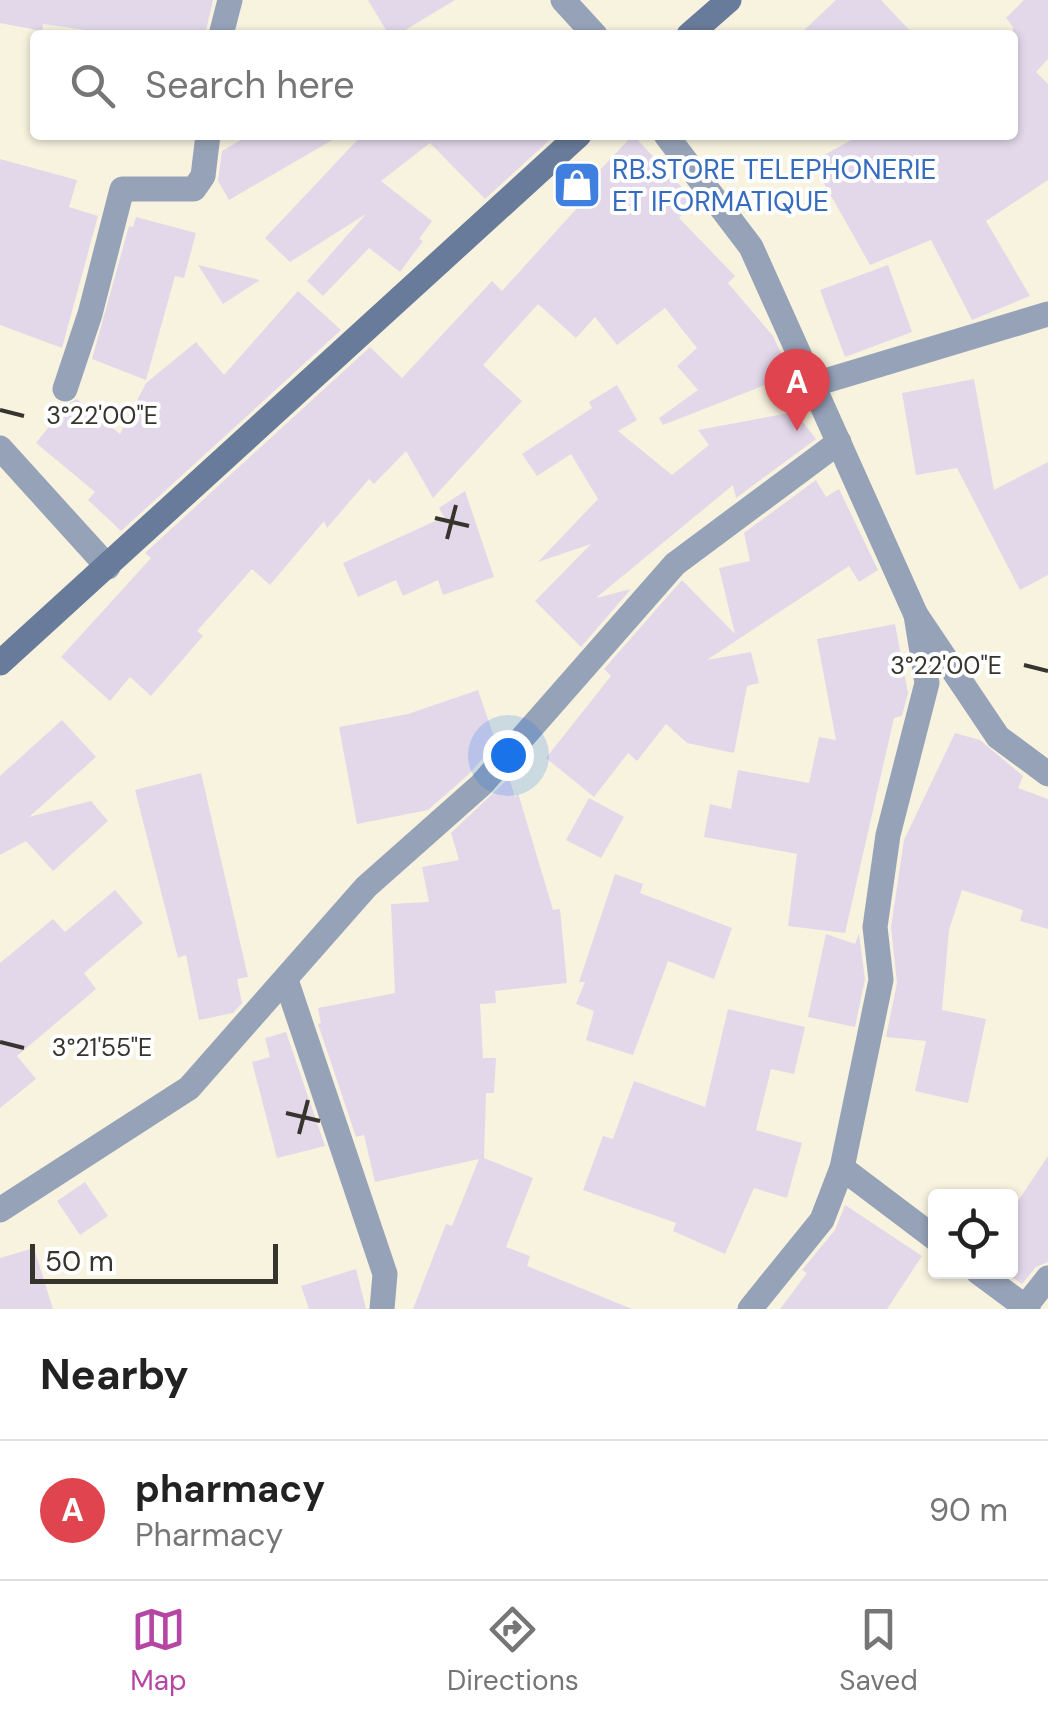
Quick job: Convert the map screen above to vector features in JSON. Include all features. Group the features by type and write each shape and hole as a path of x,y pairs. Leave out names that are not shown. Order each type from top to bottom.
{"main road":[{"path":"696,30 729,0"},
{"path":"0,663 573,140"}],"street":[{"path":"222,30 230,0"},
{"path":"564,0 591,30"},
{"path":"65,389 90,314 122,189 194,190 203,176 207,140"},
{"path":"670,140 752,247 916,615 998,737 1048,774"},
{"path":"814,384 1048,314"},
{"path":"0,1210 189,1088 366,888 481,785 675,564 839,442"},
{"path":"0,448 108,567"},
{"path":"750,1309 822,1220 842,1168 880,980 875,927 888,835 927,683 916,615"},
{"path":"286,980 385,1274 382,1309"},
{"path":"842,1168 928,1233"},
{"path":"987,1279 1026,1308 1048,1278"}],"building":[{"path":"0,0 213,0 206,30 86,30 43,24 42,30 37,30 0,23"},
{"path":"368,0 455,0 405,30 386,30"},
{"path":"836,0 881,0 909,30 804,30"},
{"path":"1024,0 1048,0 1048,59 1036,72 1048,84 1048,180 986,221 1030,296 972,320 931,240 870,265 812,162 851,140 1018,140 1018,30 1013,30 1006,18"},
{"path":"241,140 332,140 229,200 218,181 222,151"},
{"path":"357,140 550,140 485,199 430,143 381,181 432,221 419,239 423,241 400,272 369,248 323,296 307,281 366,214 290,262 265,238"},
{"path":"628,140 638,140 695,201 679,218 735,276 728,283 773,336 791,375 663,425 659,418 698,390 677,366 697,348 665,308 617,345 595,317 576,338 538,304 483,365 522,401 433,498 406,451 374,484 369,479 327,528 324,521 270,585 252,569 197,631 203,636 151,696 130,677 110,701 61,657 151,558 145,553 370,347 402,378 492,281 502,291 587,197 580,191"},
{"path":"0,159 77,180 69,207 98,216 62,348 0,325"},
{"path":"136,217 196,233 184,278 175,276 146,380 92,359 129,226 133,227"},
{"path":"198,265 260,280 223,304"},
{"path":"888,265 912,332 845,357 820,290"},
{"path":"298,291 341,330 121,531 88,500 95,492 36,443 66,405 77,399 120,434 146,383 196,342 224,375"},
{"path":"974,379 994,490 1048,462 1048,575 1020,590 957,468 916,475 902,393"},
{"path":"617,385 637,420 618,431 672,475 709,445 698,430 795,412 816,439 736,498 733,485 596,598 631,589 581,647 535,601 591,544 538,562 598,499 571,454 537,476 522,454 592,408 589,402"},
{"path":"816,480 826,497 839,489 878,570 859,582 849,566 707,660 751,652 759,683 747,686 734,753 687,743 666,724 637,761 628,753 594,797 546,758 611,676 604,669 682,580 735,634 719,568 750,561 744,533"},
{"path":"465,491 494,577 443,595 438,580 403,596 396,580 358,597 343,563 444,517 439,508"},
{"path":"895,624 908,693 902,716 894,718 845,933 788,926 797,854 704,837 710,804 731,809 738,770 809,783 819,737 836,740 817,639"},
{"path":"478,690 496,743 469,774 428,810 357,824 339,727 408,714"},
{"path":"62,720 96,757 29,817 91,801 108,821 53,871 26,841 0,855 0,776"},
{"path":"955,733 980,740 1023,776 1018,788 1048,799 1048,929 1020,921 1023,910 962,890 949,930 942,1010 986,1019 968,1103 915,1091 926,1041 886,1037 897,983 891,927 904,840"},
{"path":"201,773 248,977 237,979 242,1003 233,1013 199,1020 186,955 178,958 135,790"},
{"path":"509,778 515,797 518,793 553,910 560,909 567,983 495,991 496,1003 480,1004 483,1058 496,1058 494,1093 486,1093 484,1158 533,1178 506,1247 530,1256 527,1266 632,1309 413,1309 446,1224 452,1226 479,1159 375,1182 364,1135 356,1137 318,1024 318,1008 395,993 391,904 429,902 422,867 459,860 451,833"},
{"path":"589,798 624,817 601,858 566,840"},
{"path":"615,874 643,884 640,893 732,928 714,979 668,961 633,1055 586,1040 594,1011 576,1004 585,982 579,982"},
{"path":"115,890 143,923 84,973 96,989 17,1056 36,1079 0,1108 0,963 53,919 65,932"},
{"path":"826,934 855,944 859,934 865,979 855,1027 808,1017"},
{"path":"728,1009 805,1027 794,1074 771,1069 756,1130 802,1143 787,1198 754,1188 725,1254 673,1231 676,1223 583,1190 603,1136 613,1139 634,1081 705,1107"},
{"path":"286,1032 325,1146 277,1158 252,1062 270,1057 265,1038"},
{"path":"1048,1156 1048,1262 1036,1267 1022,1284 1015,1279 1018,1279 1018,1201"},
{"path":"85,1182 108,1216 80,1235 57,1201"},
{"path":"845,1205 922,1256 887,1309 780,1309 807,1273 802,1270 835,1230"},
{"path":"34,1248 53,1309 0,1309 0,1258"},
{"path":"356,1269 366,1309 309,1309 301,1286"}],"place":[{"name":"RB.STORE TELEPHONERIE ET IFORMATIQUE","path":"577,185"},
{"name":"pharmacy","path":"797,431"}]}
